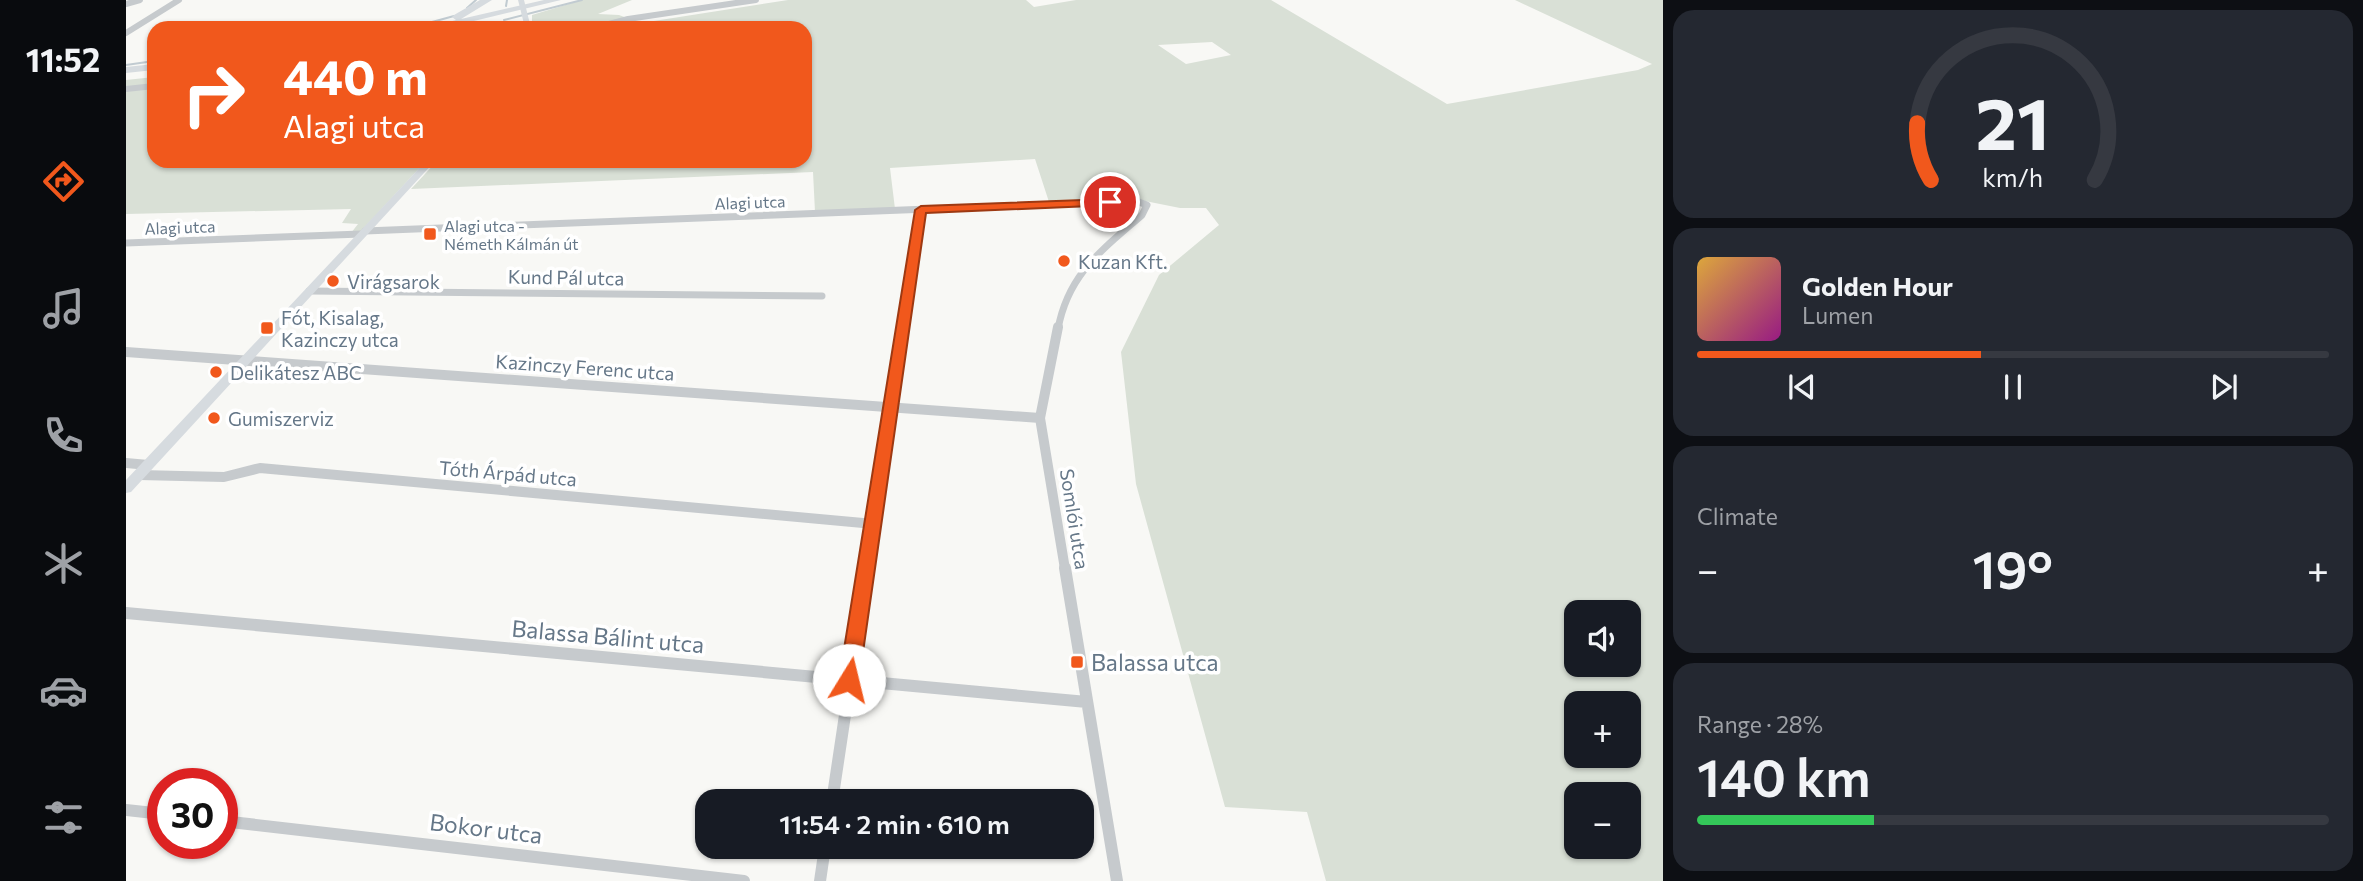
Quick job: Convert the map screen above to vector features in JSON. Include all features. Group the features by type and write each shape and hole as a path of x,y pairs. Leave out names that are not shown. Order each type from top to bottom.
{"highway":[{"path":"444,21 487,0"},
{"path":"463,21 556,0"},
{"path":"484,21 572,0"},
{"path":"126,72 147,70"}],"street":[{"path":"126,4 140,0"},
{"path":"126,33 179,0"},
{"path":"626,21 756,0"},
{"path":"522,2 525,21"},
{"path":"126,89 147,87"},
{"path":"126,488 425,168"},
{"name":"Alagi utca","path":"126,243 1136,201"},
{"name":"Somlói utca","path":"1117,881 1040,418 1061,311 1071,287 1081,271 1142,215 1147,205 1136,201"},
{"path":"834,789 921,210"},
{"name":"Kund Pál utca","path":"309,291 822,296"},
{"name":"Kazinczy Ferenc utca","path":"126,352 1040,418"},
{"path":"126,463 148,465"},
{"name":"Tóth Árpád utca","path":"139,475 224,477 260,468 874,523"},
{"name":"Balassa Bálint utca","path":"126,613 1087,702"},
{"path":"126,810 147,812"},
{"name":"Bokor utca","path":"238,823 744,881"},
{"path":"820,881 823,859"}],"shaded area":[{"path":"582,0 632,0 598,14 627,18 615,21 532,21 532,15"},
{"path":"788,0 1026,0 1034,7 1076,0 1271,0 1447,104 1638,70 1652,64 1515,0 1663,0 1663,881 1326,881 1307,812 1225,807 1136,484 1121,352 1159,275 1219,225 1206,208 1180,208 1135,199 1049,202 1035,159 890,168 895,209 815,212 813,172 411,189 430,168 812,168 812,21 654,21","holes":["1212,42 1231,55 1186,64 1158,45"]},
{"path":"147,78 147,168 420,168 361,231 351,233 358,224 342,223 351,209 126,214 126,80"}],"waterway":[{"path":"467,8 476,0"},
{"path":"506,6 507,0"},
{"path":"504,20 582,0"},
{"path":"436,21 454,16"},
{"path":"126,65 147,62"}],"place":[{"name":"Alagi utca - Németh Kálmán út","path":"430,234"},
{"name":"Kuzan Kft.","path":"1064,261"},
{"name":"Virágsarok","path":"333,281"},
{"name":"Fót, Kisalag, Kazinczy utca","path":"267,328"},
{"name":"Delikátesz ABC","path":"216,372"},
{"name":"Gumiszerviz","path":"214,418"},
{"name":"Balassa utca","path":"1077,662"}],"route":[{"path":"849,680 921,210 1110,202"}]}
